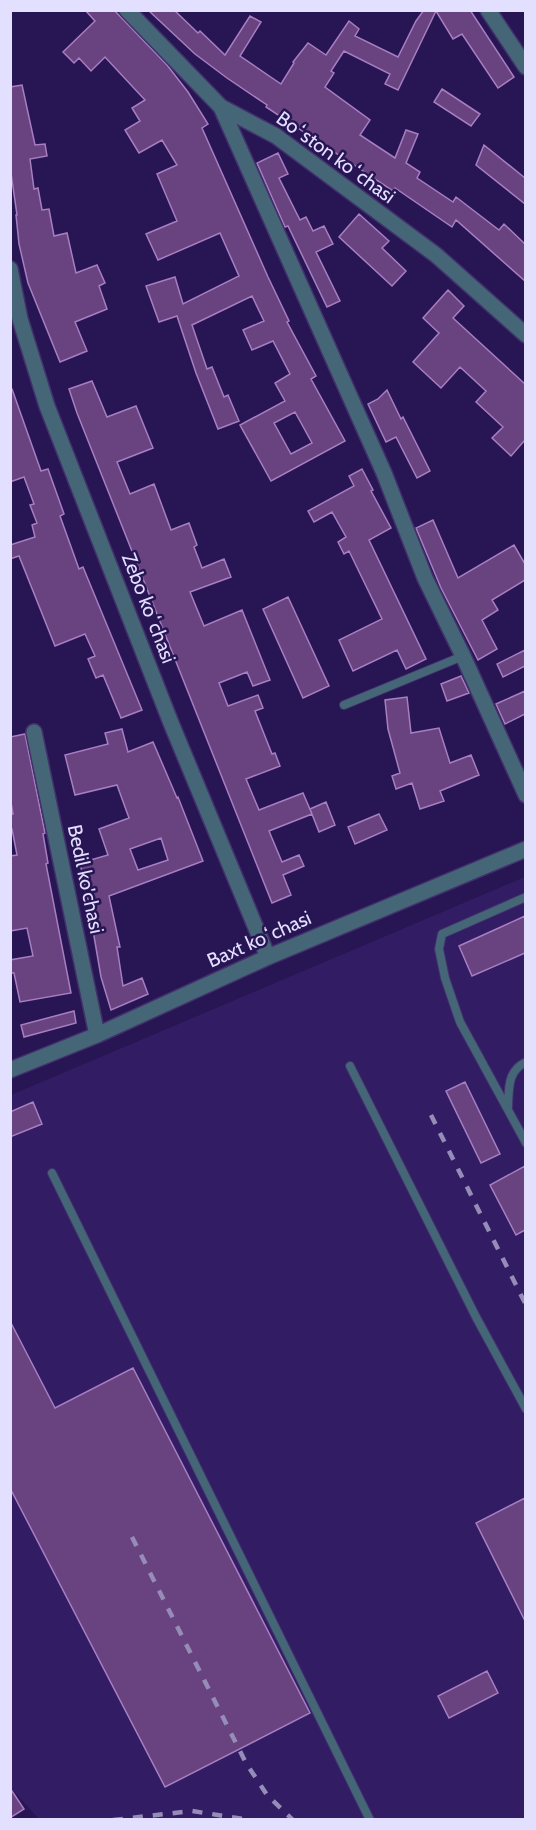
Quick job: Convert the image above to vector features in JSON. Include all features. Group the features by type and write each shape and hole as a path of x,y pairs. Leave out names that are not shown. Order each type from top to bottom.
{"street":[{"name":"Boʻston koʻchasi","path":"127,10 221,107 276,136 436,255 525,335"},
{"path":"493,12 525,68"},
{"path":"221,107 384,473 425,578 463,656 525,795"},
{"name":"Zebo koʻchasi","path":"10,269 20,319 47,406 171,723 268,957"},
{"name":"Bedil ko'chasi","path":"34,732 97,1035"},
{"name":"Baxt koʻchasi","path":"10,1070 97,1035 268,957 525,849"}],"lane":[{"path":"344,705 463,656"},
{"path":"525,897 442,934 439,949 445,978 460,1022 525,1143"},
{"path":"507,1109 511,1077 517,1066 525,1062"},
{"path":"350,1066 525,1409"},
{"path":"52,1173 370,1820"}],"shaded area":[{"path":"525,877 525,1819 39,1819 11,1788 11,1095"}],"building":[{"path":"85,10 114,10 167,65 188,92 208,124 202,128 289,321 287,322 316,376 311,379 345,441 271,481 240,425 285,401 275,383 290,374 273,341 252,350 243,330 264,321 252,296 192,325 207,369 212,367 224,397 228,395 239,421 218,429 177,316 159,322 146,286 175,277 183,304 239,276 220,233 158,260 146,234 177,221 157,174 177,165 162,140 139,153 125,130 140,121 132,108 145,100 105,57 91,71 79,58 74,63 63,52 95,21","holes":["295,412 312,443 291,454 274,423"]},
{"path":"148,10 174,10 225,55 250,16 261,22 240,56 281,84 293,62 308,43 326,55 349,21 359,29 355,36 398,57 424,10 470,10 514,77 498,88 462,34 453,39 436,11 398,90 385,84 390,74 344,51 331,71 334,73 325,87 370,120 360,135 395,158 406,130 418,134 406,163 420,172 417,178 453,202 456,197 499,230 504,224 525,244 525,281 456,220 452,227 395,188 393,191 266,107 267,105 195,54"},
{"path":"22,85 35,145 45,144 47,156 30,159 34,189 38,188 42,210 49,209 54,236 67,233 76,273 97,265 105,283 99,286 107,309 75,322 87,351 60,362 28,283 19,244 10,166 10,87"},
{"path":"442,89 480,114 471,126 434,102"},
{"path":"484,145 525,178 525,204 476,165"},
{"path":"278,153 288,174 279,178 300,220 306,217 313,231 324,226 333,244 316,252 340,301 327,307 288,226 285,227 257,163"},
{"path":"359,214 389,241 382,248 406,271 392,286 339,237"},
{"path":"448,290 464,306 453,318 525,384 525,440 511,456 492,438 503,427 476,402 486,391 460,367 441,388 413,362 439,333 423,318"},
{"path":"92,381 107,417 136,406 153,448 117,462 130,494 154,484 171,530 189,523 197,545 194,547 202,568 224,559 231,577 190,592 204,626 242,610 270,680 253,686 247,672 219,683 228,706 258,695 263,708 255,711 272,754 275,753 280,766 246,779 259,810 303,793 312,814 269,831 282,862 299,855 304,866 283,875 291,895 272,903 77,413 69,389"},
{"path":"10,389 12,389 41,471 48,469 64,514 60,516 79,569 83,567 142,710 121,718 103,675 96,678 88,659 95,656 85,634 55,646 19,556 10,559 10,545 35,537 32,525 37,523 30,505 34,504 24,477 10,482"},
{"path":"387,390 430,471 417,478 396,437 386,442 368,404 378,399"},
{"path":"362,469 391,528 369,540 426,659 406,669 397,650 353,671 339,640 382,619 349,551 344,554 338,542 346,537 332,512 314,522 308,511 354,486 349,476"},
{"path":"433,520 458,578 514,545 525,564 525,580 492,600 498,610 482,620 497,649 478,660 441,588 416,528"},
{"path":"288,597 329,686 303,698 263,609"},
{"path":"525,650 525,666 503,677 497,664"},
{"path":"461,676 469,693 447,701 441,684"},
{"path":"525,691 525,714 505,724 496,704"},
{"path":"407,697 411,733 439,728 450,763 471,755 479,775 440,791 444,801 420,809 412,783 396,789 392,776 400,773 388,729 385,700"},
{"path":"122,729 128,752 153,742 203,861 109,896 120,947 117,947 123,986 142,978 148,994 111,1010 101,977 80,863 108,855 99,829 129,818 117,785 75,795 65,755 108,744 105,733","holes":["161,838 168,860 138,870 130,849"]},
{"path":"25,734 45,833 43,834 48,863 46,864 71,993 20,1002 14,973 10,973 10,960 33,956 27,928 10,931 10,856 17,855 12,829 10,829 10,815 13,814 10,797 10,737"},
{"path":"326,802 335,825 319,832 310,809"},
{"path":"379,814 387,830 355,844 348,827"},
{"path":"525,916 525,953 472,976 459,946"},
{"path":"74,1011 76,1023 24,1037 21,1025"},
{"path":"465,1082 500,1154 481,1163 446,1091"},
{"path":"33,1102 42,1124 10,1137 10,1112"},
{"path":"525,1166 525,1230 516,1235 490,1185"},
{"path":"10,1321 55,1408 133,1368 310,1713 165,1787 10,1488"},
{"path":"525,1498 525,1621 476,1523"},
{"path":"487,1671 498,1693 449,1718 438,1696"},
{"path":"10,1788 24,1809 10,1818"}],"railway":[{"path":"431,1115 526,1305"},
{"path":"132,1537 246,1763 267,1795 293,1820"},
{"path":"113,1820 192,1811 250,1820"}]}
